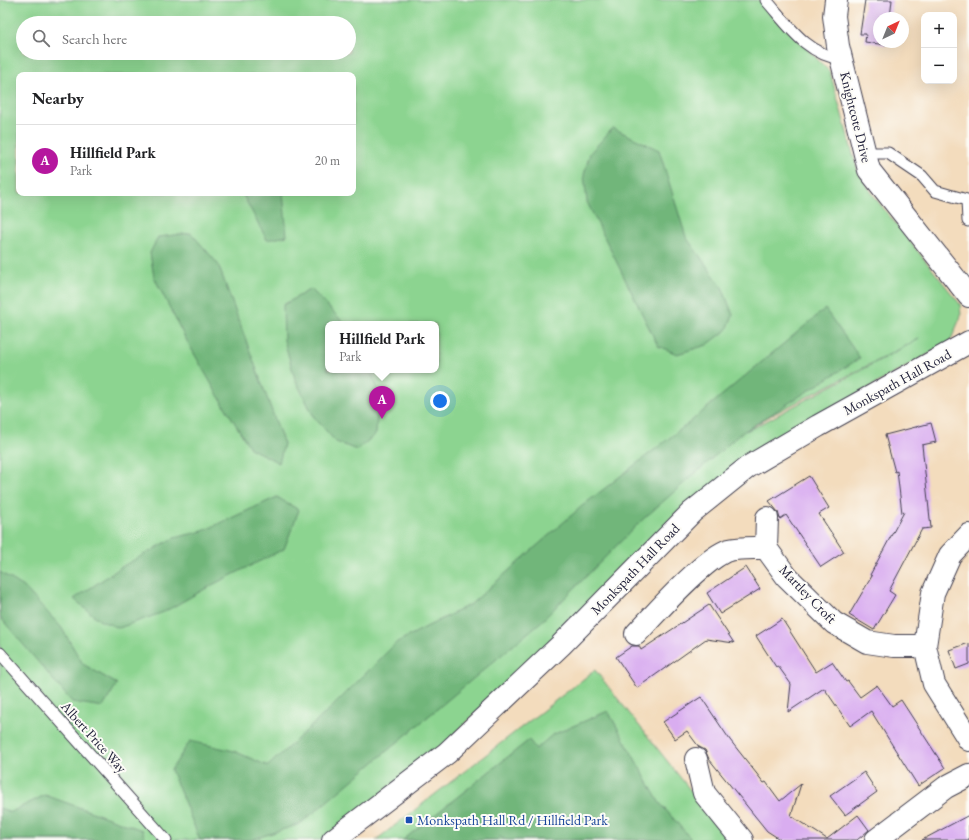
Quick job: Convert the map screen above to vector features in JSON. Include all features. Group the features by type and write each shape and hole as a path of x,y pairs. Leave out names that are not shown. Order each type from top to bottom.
{"street":[{"name":"Knightcote Drive","path":"836,0 834,16 842,59 869,170 969,296"},
{"name":"Monkspath Hall Road","path":"333,840 447,753 561,645 692,512 748,467 818,426 969,342"},
{"path":"636,634 664,604 716,556 730,550 766,548 767,518"},
{"path":"969,535 950,555 933,593 925,646 934,684 969,740"},
{"name":"Martley Croft","path":"766,548 787,577 834,623 867,642 894,646 925,646"},
{"path":"696,759 704,794 742,840"},
{"path":"876,840 946,787 969,775"}],"lane":[{"path":"766,0 811,48 828,57 842,59"},
{"path":"864,153 888,153 922,176 936,191 967,200 968,221"},
{"name":"Albert Price Way","path":"0,654 166,840"}],"green space":[{"path":"0,0 759,0 830,72 858,172 876,199 960,304 961,316 950,342 835,407 561,632 442,746 321,840 0,840","holes":["919,339 759,425 746,431 770,416"]},
{"path":"613,128 659,150 686,237 722,287 733,315 727,330 707,345 677,354 658,346 587,202 584,175 590,153"},
{"path":"244,196 283,196 287,236 267,240"},
{"path":"191,233 218,264 284,444 279,463 250,448 183,334 154,277 150,253 158,237"},
{"path":"311,289 342,321 325,321 325,373 371,373 379,390 376,434 357,450 336,442 314,417 295,379 284,340 283,305"},
{"path":"825,309 860,358 740,434 641,521 542,621 300,824 251,840 200,840 171,770 190,741 234,751 268,766 333,706 397,642 471,604 582,506 690,422"},
{"path":"277,497 299,510 284,549 212,585 164,612 119,628 99,620 74,599 123,566 174,538 203,531"},
{"path":"0,572 24,587 61,627 83,664 117,684 103,707 72,702 0,617"},
{"path":"595,670 730,840 376,840"},
{"path":"608,711 659,802 692,840 506,840 500,837 497,840 403,840 529,740 536,749 552,735"},
{"path":"45,795 142,830 146,840 0,840 0,808 11,812"}],"building":[{"path":"865,0 892,0 891,12 873,12 873,43 865,42 866,34 860,34"},
{"path":"931,423 936,442 922,445 931,528 922,529 889,591 895,595 874,630 849,615 872,576 870,575 904,512 902,513 897,471 895,472 885,435"},
{"path":"809,476 829,508 819,514 844,552 821,567 786,515 780,519 778,512 769,501"},
{"path":"746,567 760,589 720,614 707,593"},
{"path":"709,605 734,643 706,639 637,688 616,657 632,646 639,646 641,650"},
{"path":"782,619 816,672 832,662 846,682 848,681 860,697 877,685 892,706 901,700 945,768 918,786 871,711 850,726 824,688 788,712 791,684 778,666 776,667 756,636"},
{"path":"969,643 969,664 956,669 949,650"},
{"path":"701,697 730,740 764,783 766,782 780,801 801,784 791,816 827,839 858,815 869,830 857,840 781,840 767,831 709,759 705,750 699,747 687,731 675,739 663,722"},
{"path":"864,772 877,792 845,815 830,796"},
{"path":"969,815 969,840 922,840"}],"place":[{"name":"Hillfield Park","path":"382,419"},
{"name":"Monkspath Hall Rd / Hillfield Park","path":"409,820"}]}
